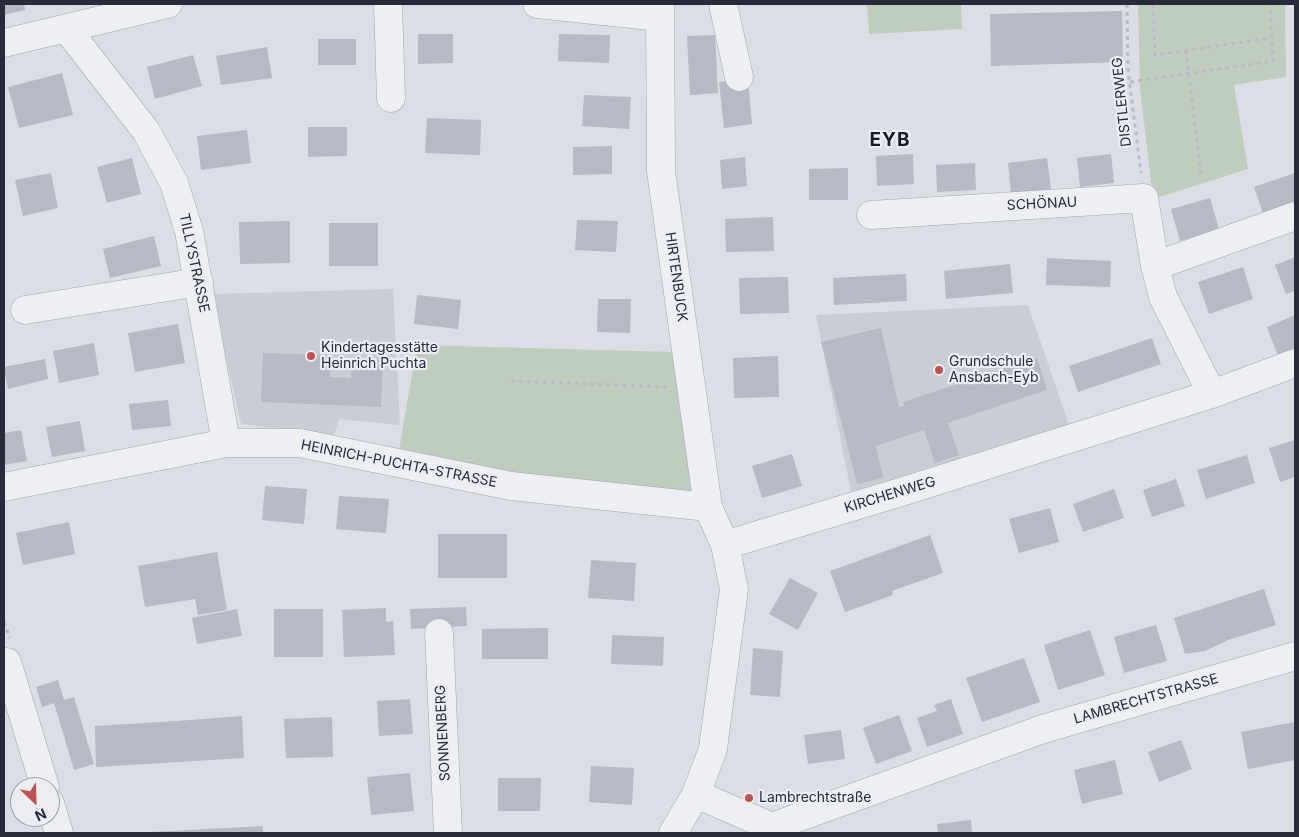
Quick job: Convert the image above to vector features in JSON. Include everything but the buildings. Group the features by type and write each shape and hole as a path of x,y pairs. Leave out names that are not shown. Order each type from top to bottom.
{"street":[{"path":"4,43 168,4"},
{"path":"388,4 391,98"},
{"path":"538,4 660,10"},
{"path":"723,4 739,77"},
{"name":"HIRTENBUCK","path":"660,10 661,171 708,506 725,546"},
{"name":"TILLYSTRASSE","path":"66,28 146,131 174,183 189,231 226,443"},
{"path":"1144,198 1155,266 1163,297 1212,394"},
{"name":"SCHÖNAU","path":"871,214 1144,198"},
{"path":"1155,266 1295,216"},
{"path":"25,310 199,282"},
{"name":"KIRCHENWEG","path":"725,546 1212,394 1295,363"},
{"name":"HEINRICH-PUCHTA-STRASSE","path":"4,487 226,443 300,443 512,486 708,506"},
{"path":"673,833 696,794 713,749 734,589 725,546"},
{"name":"SONNENBERG","path":"438,634 448,833"},
{"name":"LAMBRECHTSTRASSE","path":"779,830 1043,729 1295,656"},
{"path":"7,662 42,777"},
{"path":"696,794 779,830"}],"path":[{"name":"DISTLERWEG","path":"1128,4 1130,82 1144,198"},
{"path":"1154,4 1155,55 1272,38"},
{"path":"1130,82 1273,61 1270,4"},
{"path":"1186,50 1201,175"},
{"path":"511,381 691,388"}],"shaded area":[{"name":"Kindertagesstätte Heinrich Puchta","path":"393,289 400,425 339,419 334,435 241,424 212,294"},
{"name":"Grundschule Ansbach-Eyb","path":"1028,305 1069,425 851,492 816,315"}],"green space":[{"path":"867,4 961,4 962,29 869,34"},
{"path":"1138,4 1285,4 1286,77 1234,85 1248,169 1153,199 1140,88"},
{"path":"417,345 673,352 695,495 506,475 399,450"}],"place":[{"name":"Kindertagesstätte Heinrich Puchta","path":"311,356"},
{"name":"Grundschule Ansbach-Eyb","path":"939,370"},
{"name":"Lambrechtstraße","path":"749,798"}],"district":[{"name":"EYB","path":"890,140"}]}
